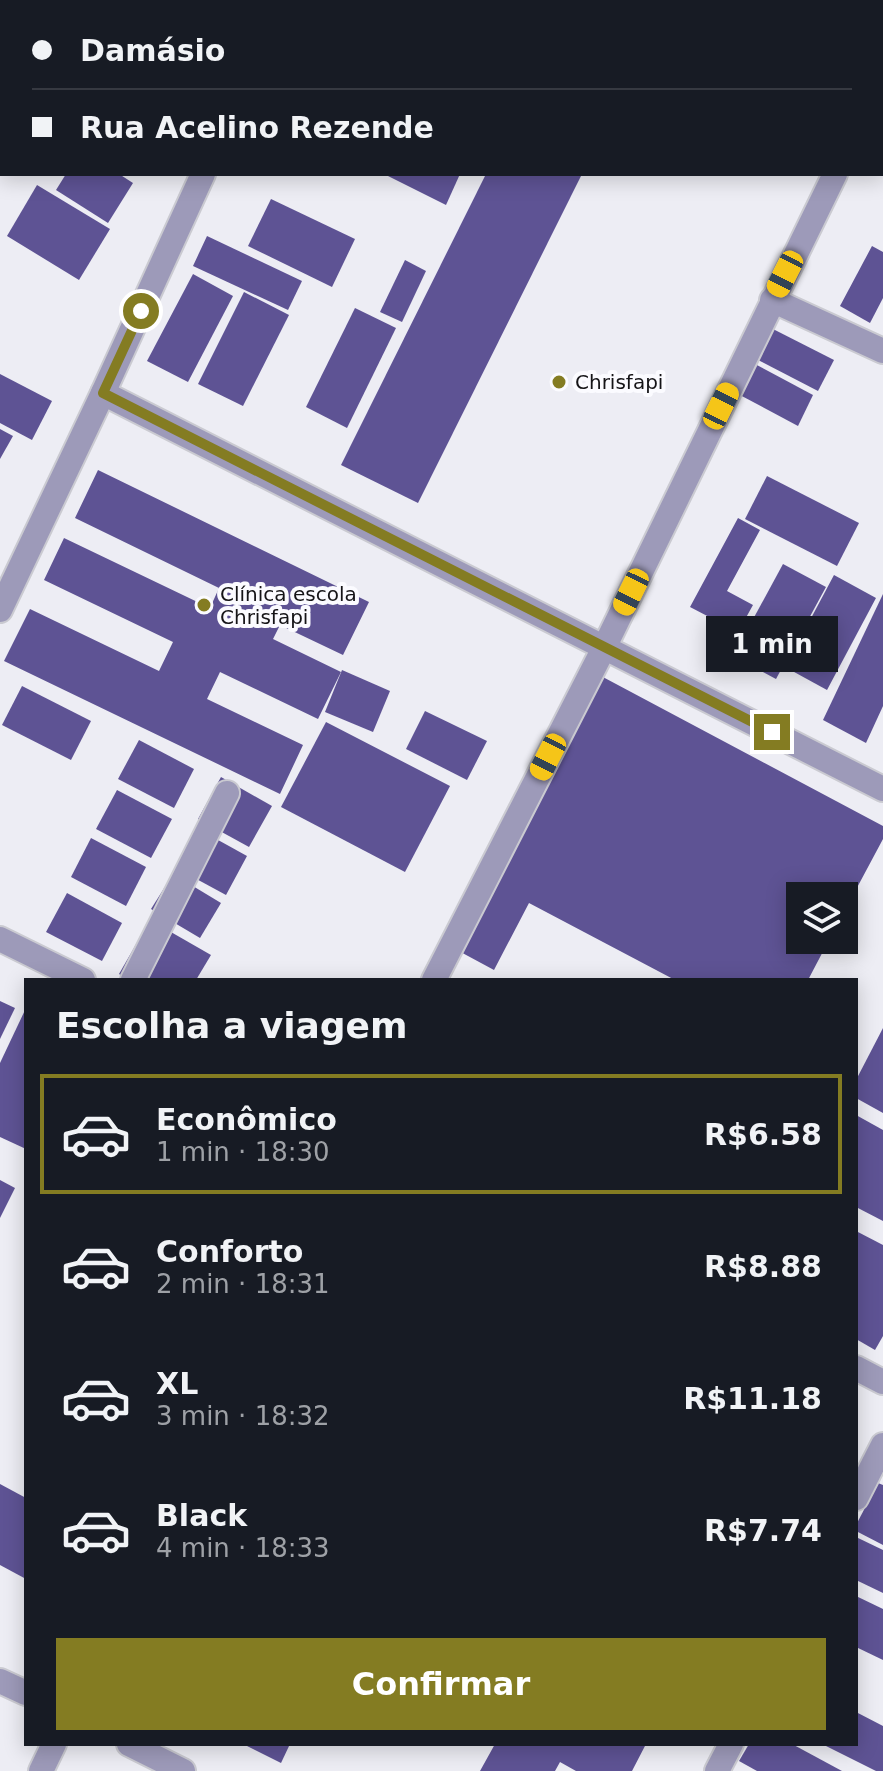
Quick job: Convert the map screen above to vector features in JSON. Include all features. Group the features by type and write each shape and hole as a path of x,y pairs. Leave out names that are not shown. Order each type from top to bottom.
{"street":[{"path":"0,610 202,176"},
{"path":"435,978 605,646 834,176"},
{"path":"772,300 883,351"},
{"path":"103,393 883,789"},
{"path":"134,978 227,793"},
{"path":"0,939 79,978"},
{"path":"858,1369 883,1382"},
{"path":"858,1494 883,1445"},
{"path":"0,1681 24,1692"},
{"path":"41,1771 53,1746"},
{"path":"133,1746 183,1771"},
{"path":"717,1771 730,1746"}],"building":[{"path":"65,176 122,176 133,183 108,223 56,190"},
{"path":"388,176 459,176 446,205"},
{"path":"485,176 581,176 418,503 341,465"},
{"path":"37,185 110,229 79,280 7,236"},
{"path":"271,199 355,239 332,287 248,246"},
{"path":"207,236 302,281 288,310 193,266"},
{"path":"872,246 883,252 883,298 870,323 840,306"},
{"path":"405,260 426,271 402,322 380,312"},
{"path":"193,274 233,296 188,382 147,361"},
{"path":"244,292 289,315 243,406 198,384"},
{"path":"355,308 396,328 347,428 306,407"},
{"path":"773,329 834,360 818,391 758,360"},
{"path":"753,363 813,395 798,426 738,394"},
{"path":"0,374 52,401 32,440 0,423"},
{"path":"0,429 13,436 0,459"},
{"path":"98,470 369,602 343,655 280,625 273,639 341,672 318,719 220,672 207,699 303,745 280,794 4,661 30,609 159,671 173,642 44,580 64,538 210,608 219,588 75,518"},
{"path":"767,476 859,523 837,566 745,519"},
{"path":"738,518 760,530 727,591 753,605 738,632 690,607"},
{"path":"783,564 826,587 776,679 733,656"},
{"path":"834,575 876,598 827,690 785,667"},
{"path":"883,594 883,706 866,743 823,720"},
{"path":"342,670 390,691 373,732 325,712"},
{"path":"601,676 883,826 883,839 858,886 858,882 786,882 786,954 822,954 809,978 671,978 529,903 494,970 455,949"},
{"path":"22,686 91,721 71,760 2,725"},
{"path":"425,711 487,741 467,780 406,749"},
{"path":"326,722 450,786 405,872 281,807"},
{"path":"139,740 194,769 174,808 118,779"},
{"path":"221,777 272,806 249,847 198,819"},
{"path":"117,790 172,819 151,858 96,829"},
{"path":"200,830 247,856 226,895 178,869"},
{"path":"91,838 146,867 126,906 71,877"},
{"path":"173,874 221,903 200,938 151,909"},
{"path":"67,893 122,923 102,961 46,932"},
{"path":"150,920 211,955 197,978 126,978 119,974"},
{"path":"0,1001 15,1008 0,1039"},
{"path":"24,1012 24,1148 0,1137 0,1063"},
{"path":"883,1028 883,1113 858,1099 858,1076"},
{"path":"858,1116 883,1130 883,1221 858,1208"},
{"path":"0,1180 15,1188 0,1218"},
{"path":"858,1232 883,1245 883,1336 875,1350 858,1340"},
{"path":"878,1483 883,1485 883,1545 858,1532 858,1521"},
{"path":"0,1484 24,1497 24,1578 0,1565"},
{"path":"858,1538 883,1550 883,1593 858,1581"},
{"path":"858,1597 883,1609 883,1660 858,1648"},
{"path":"858,1713 883,1726 883,1771 876,1771 826,1746 858,1746"},
{"path":"247,1746 289,1746 281,1763"},
{"path":"494,1746 645,1746 632,1771 576,1771 560,1762 555,1771 480,1771"},
{"path":"748,1746 796,1746 842,1771 757,1771 739,1761"}],"place":[{"name":"Chrisfapi","path":"559,382"},
{"name":"Clínica escola Chrisfapi","path":"204,605"}],"route":[{"path":"141,311 103,393 772,732"}]}
